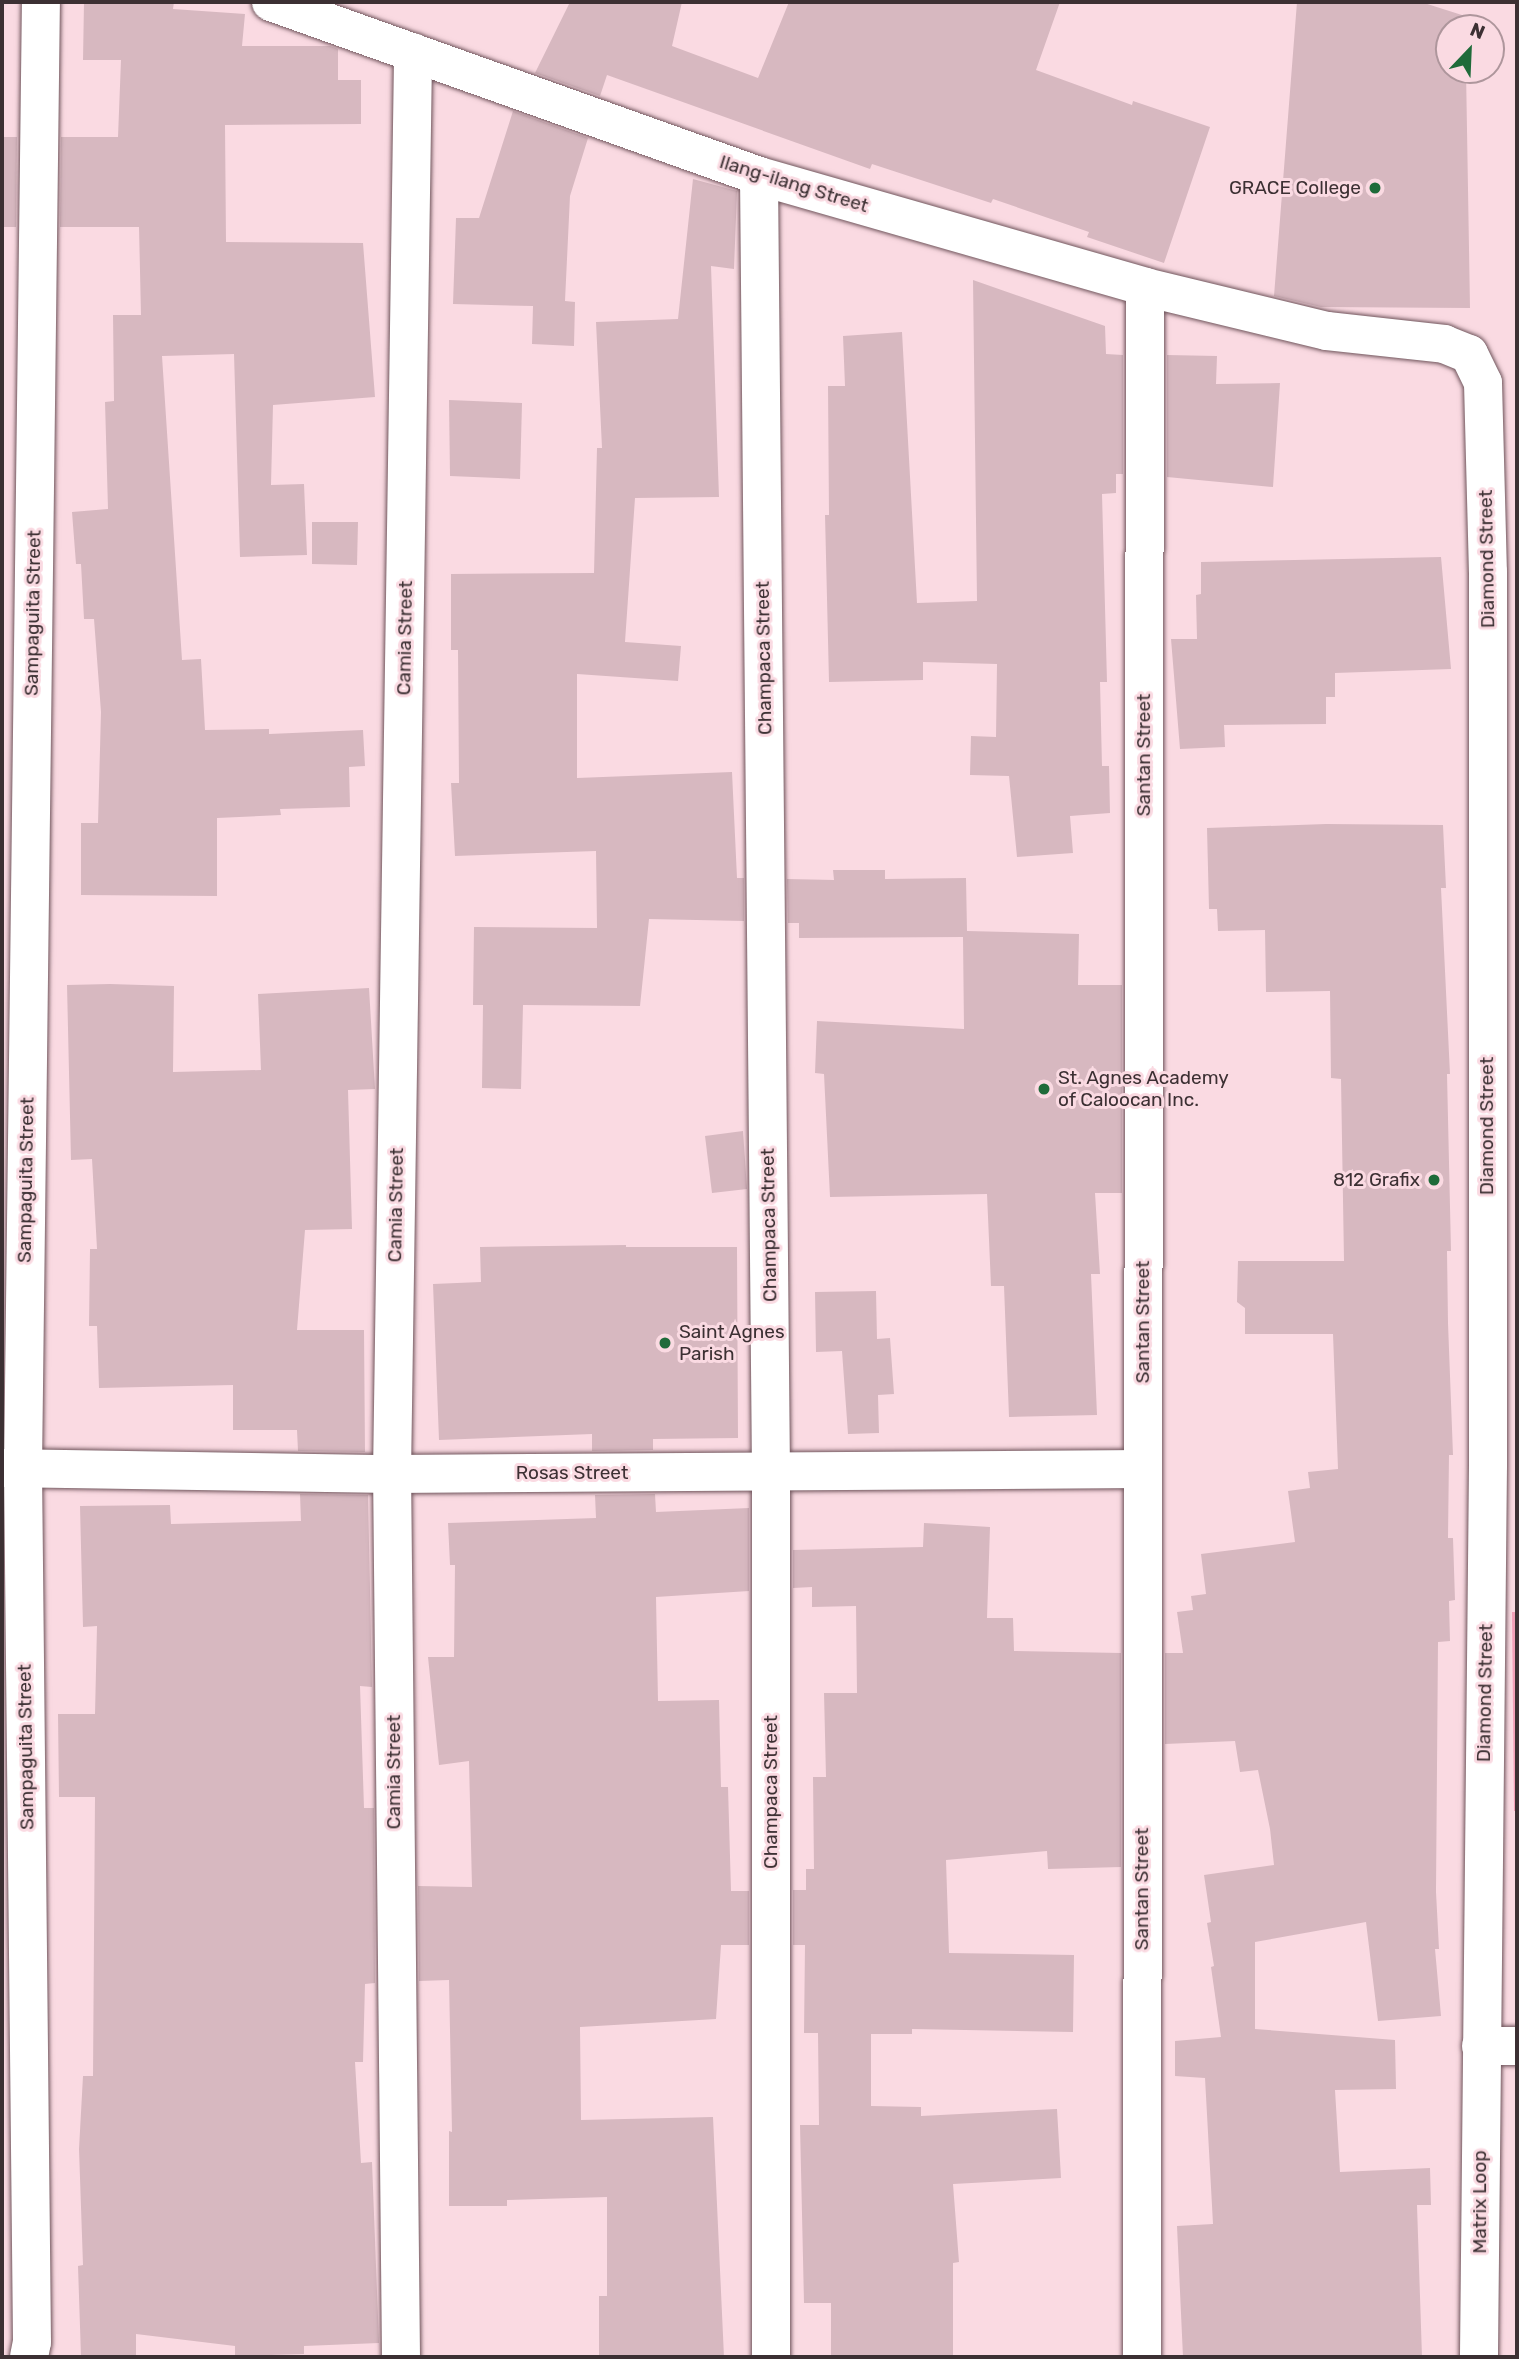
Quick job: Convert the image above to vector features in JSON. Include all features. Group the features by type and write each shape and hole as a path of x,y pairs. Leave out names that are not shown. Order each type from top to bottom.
{"street":[{"name":"Sampaguita Street","path":"29,2357 32,2329 12,1469 41,2"},
{"name":"Ilang-ilang Street","path":"271,2 759,176 1145,287 1327,331"},
{"name":"Camia Street","path":"401,2357 392,1474 413,52"},
{"name":"Champaca Street","path":"759,176 771,1471 771,2357"},
{"name":"Santan Street","path":"1142,2357 1145,287"},
{"name":"Diamond Street","path":"1327,331 1444,344 1469,354 1483,383 1503,573 1503,1465 1499,2046"},
{"name":"Rosas Street","path":"12,1469 392,1474 1143,1469"},
{"name":"Matrix Loop","path":"1479,2357 1499,2046"}],"shaded area":[{"path":"1512,1612 1517,1612 1517,1811 1514,1811"}],"building":[{"path":"84,2 174,2 173,9 245,14 242,46 330,46 338,49 338,80 361,80 361,124 225,125 226,242 363,243 375,397 273,405 271,485 304,484 307,555 240,557 234,354 162,356 182,660 201,659 205,730 269,729 269,734 363,730 365,766 349,767 350,807 280,809 281,815 217,818 217,896 81,895 81,823 98,823 101,712 94,619 84,619 81,564 76,564 72,512 108,509 105,402 114,401 113,315 141,315 139,227 60,227 61,137 118,137 121,60 83,60"},
{"path":"570,2 682,2 672,46 758,78 789,2 1060,2 1036,70 1132,105 1133,101 1210,127 1164,263 1087,237 1089,232 993,199 991,203 872,164 870,169 607,75 600,96 535,73"},
{"name":"GRACE College","path":"1297,2 1421,2 1459,14 1435,14 1435,84 1466,84 1470,308 1321,307 1274,296"},
{"path":"513,111 588,138 570,196 565,301 575,302 574,346 532,344 533,306 453,304 456,218 479,218"},
{"path":"2,137 17,137 16,227 2,227"},
{"path":"693,179 737,191 734,269 711,266 719,497 635,498 625,642 681,646 678,681 577,674 577,778 732,772 737,878 744,878 744,921 649,919 640,1006 523,1005 521,1089 482,1088 483,1005 473,1005 474,927 597,928 596,851 455,856 451,783 459,783 458,650 451,650 451,574 594,573 597,448 602,448 596,322 678,319"},
{"path":"973,280 1105,326 1106,354 1123,355 1123,474 1116,474 1116,493 1102,494 1107,682 1100,682 1102,766 1109,766 1110,813 1070,816 1073,853 1017,857 1009,776 970,775 971,736 996,737 997,664 923,662 923,680 829,682 825,515 829,515 828,386 845,386 843,336 902,332 917,603 977,601"},
{"path":"1167,355 1217,356 1216,384 1280,383 1273,487 1167,477"},
{"path":"449,400 522,403 520,479 450,476"},
{"path":"312,522 358,522 357,565 312,564"},
{"path":"1441,557 1451,669 1335,673 1335,697 1326,697 1326,724 1224,725 1225,747 1180,749 1171,639 1197,639 1196,595 1201,594 1201,562"},
{"path":"1326,824 1443,825 1446,888 1441,888 1450,1074 1447,1074 1451,1251 1447,1251 1453,1455 1449,1455 1448,1538 1453,1538 1455,1600 1449,1601 1450,1641 1438,1642 1436,1892 1439,1949 1435,1949 1441,2016 1378,2021 1366,1922 1255,1942 1255,2029 1395,2040 1396,2089 1335,2090 1340,2172 1430,2168 1431,2205 1417,2205 1422,2357 1183,2357 1177,2226 1213,2224 1205,2078 1175,2076 1175,2041 1221,2037 1211,1967 1214,1966 1207,1923 1211,1922 1204,1875 1274,1865 1258,1770 1240,1772 1235,1741 1165,1744 1165,1653 1183,1653 1177,1612 1193,1610 1191,1596 1206,1594 1201,1554 1295,1542 1288,1491 1310,1488 1308,1472 1338,1469 1333,1334 1245,1334 1245,1308 1237,1302 1238,1261 1344,1261 1341,1079 1331,1078 1330,991 1266,992 1265,930 1218,931 1217,909 1209,909 1207,828"},
{"path":"833,870 885,870 885,879 966,878 967,931 1079,934 1078,985 1122,985 1122,1193 1095,1193 1100,1274 1091,1274 1097,1415 1009,1417 1004,1286 991,1286 987,1194 830,1197 824,1074 815,1073 817,1021 964,1029 963,937 799,938 799,923 788,923 787,879 834,880"},
{"path":"67,985 174,986 173,1072 261,1070 258,994 369,988 375,1089 348,1090 352,1229 305,1230 297,1330 364,1330 365,1452 298,1451 297,1430 233,1430 233,1385 99,1388 97,1326 89,1326 90,1249 97,1249 92,1159 71,1160"},
{"path":"743,1131 747,1189 712,1193 705,1136"},
{"path":"480,1247 737,1247 738,1438 653,1439 653,1450 592,1451 592,1434 439,1440 433,1284 481,1282"},
{"path":"876,1291 877,1339 890,1338 894,1394 878,1395 879,1433 848,1434 842,1351 816,1352 815,1292"},
{"path":"300,1494 368,1495 372,1687 360,1686 364,1808 374,1808 375,1983 365,1984 363,2062 355,2062 361,2163 372,2162 379,2343 304,2346 304,2354 235,2356 235,2346 136,2334 136,2357 81,2357 78,2266 83,2265 79,2149 83,2076 93,2076 95,1797 59,1797 58,1714 95,1714 97,1626 83,1627 80,1506 170,1505 171,1524 301,1521"},
{"path":"655,1494 656,1512 749,1508 749,1591 656,1597 658,1701 719,1700 721,1787 728,1787 731,1891 749,1891 749,1945 721,1945 716,2019 580,2027 581,2120 713,2117 724,2357 599,2357 599,2296 607,2296 607,2197 507,2200 507,2206 449,2206 449,2131 452,2132 449,1980 419,1981 418,1886 472,1887 469,1761 439,1765 428,1657 454,1657 455,1565 450,1565 448,1523 596,1518 595,1495"},
{"path":"924,1523 990,1527 987,1618 1013,1618 1014,1651 1121,1653 1121,1867 1048,1869 1047,1851 946,1860 949,1953 1074,1955 1073,2032 912,2029 912,2034 871,2034 871,2106 921,2107 921,2116 1057,2109 1061,2178 953,2184 959,2262 953,2263 953,2357 831,2357 831,2303 804,2303 800,2125 819,2125 818,2033 804,2033 805,1945 793,1945 793,1890 806,1890 806,1869 814,1869 813,1777 826,1777 824,1693 857,1693 856,1606 812,1607 812,1587 793,1588 793,1550 923,1547"}],"place":[{"name":"GRACE College","path":"1375,188"},
{"name":"St. Agnes Academy of Caloocan Inc.","path":"1044,1089"},
{"name":"812 Grafix","path":"1434,1180"},
{"name":"Saint Agnes Parish","path":"665,1343"}]}
